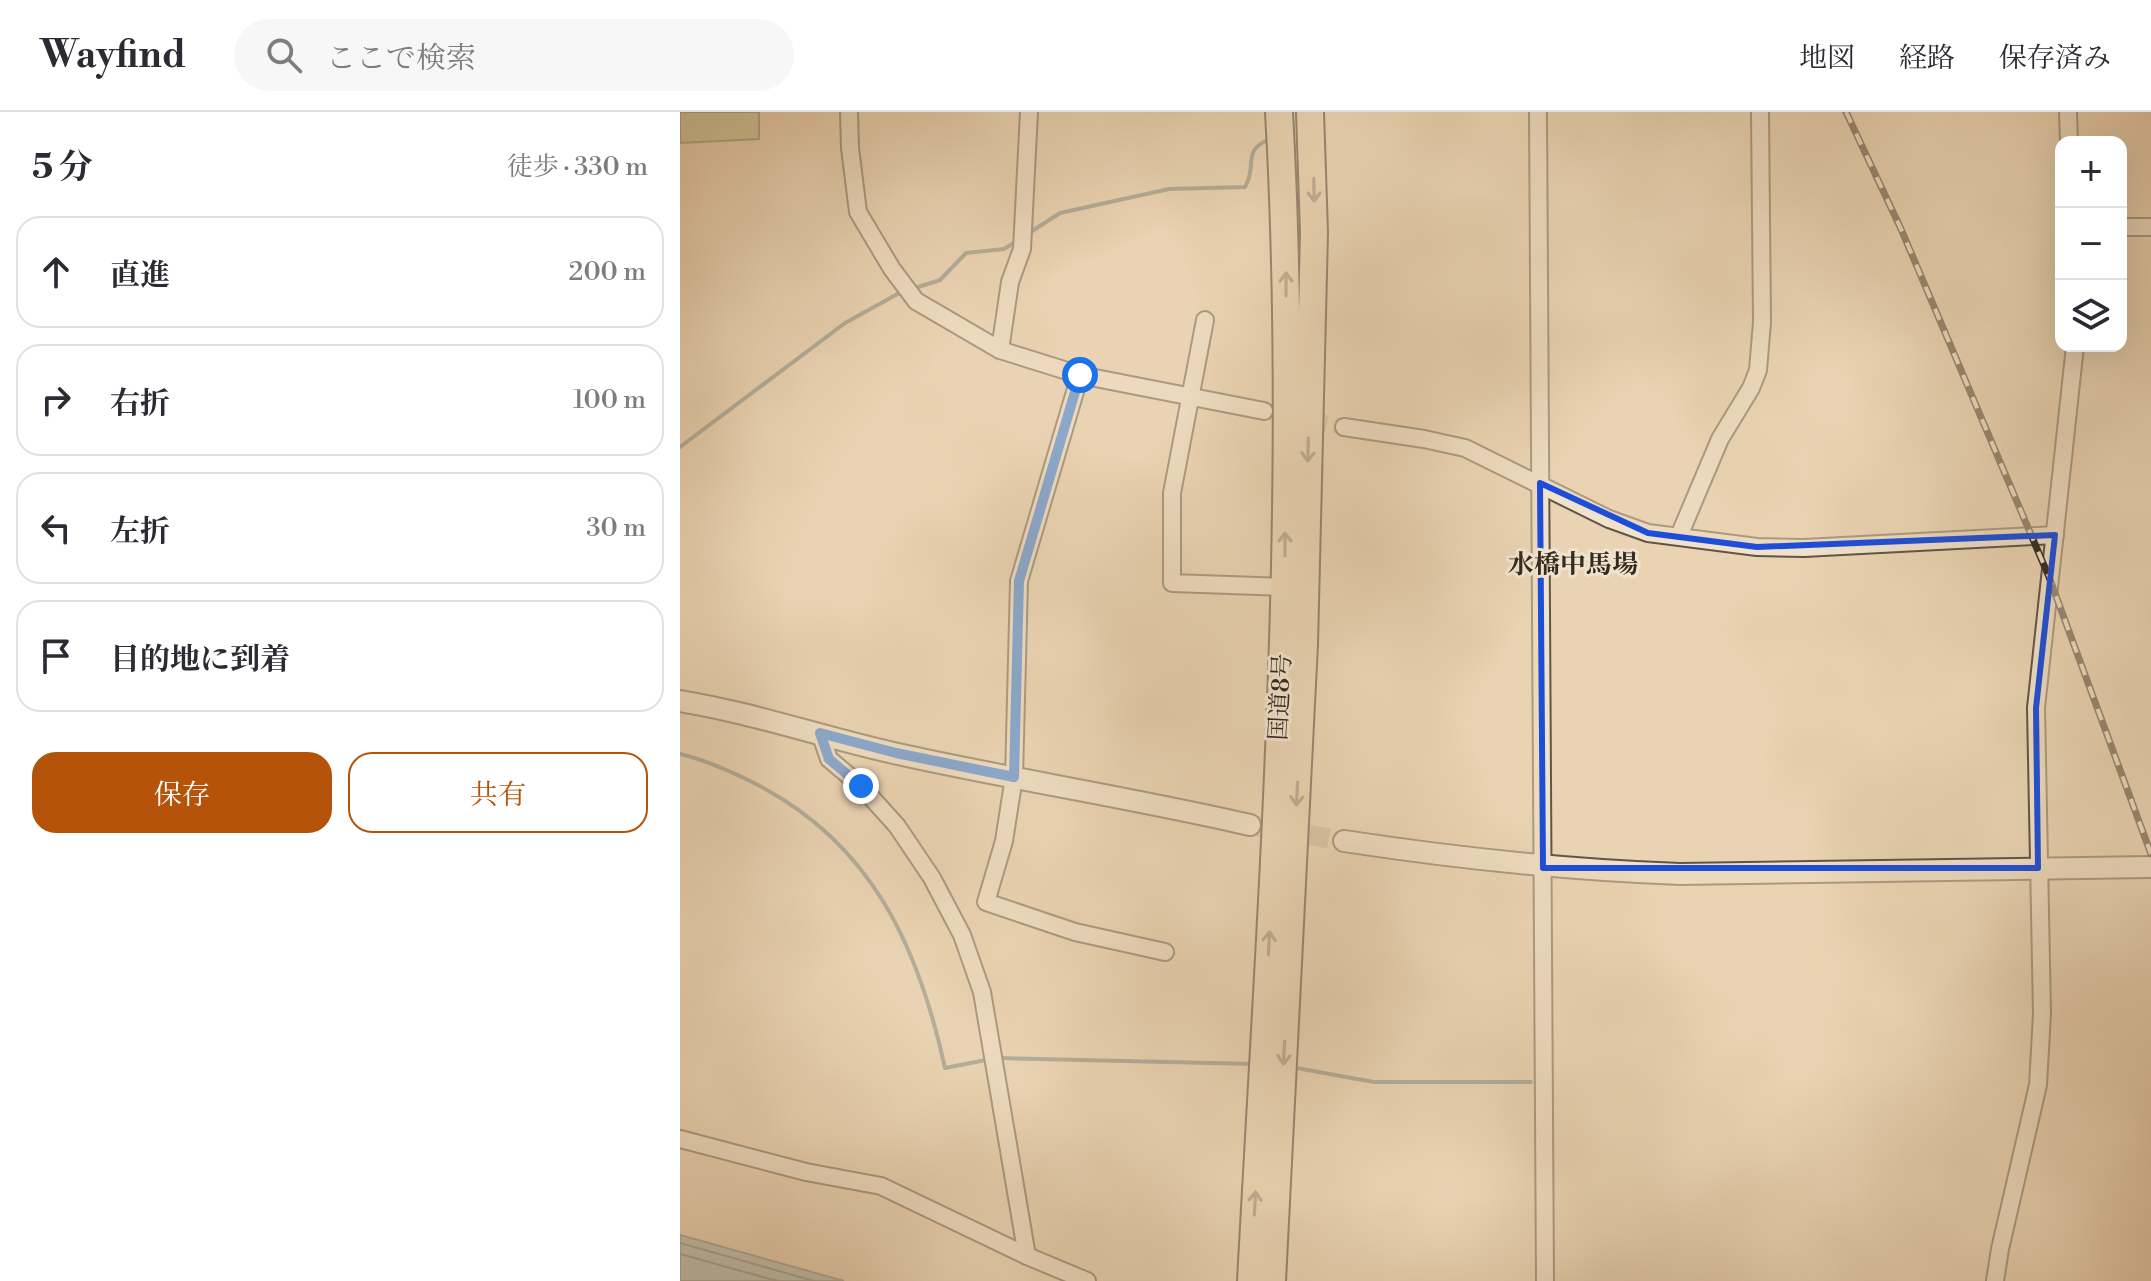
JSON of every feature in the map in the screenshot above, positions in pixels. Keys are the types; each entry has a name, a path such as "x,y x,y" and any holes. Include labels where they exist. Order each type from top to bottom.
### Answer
{"highway":[{"name":"国道8号","path":"1251,1281 1282,691 1286,233 1279,112"},
{"name":"国道8号","path":"1272,1281 1304,644 1314,233 1310,112"}],"street":[{"path":"849,112 858,212 892,269 916,301 1000,350 1080,375 1264,411"},
{"path":"1000,350 1010,282 1022,249 1029,112"},
{"path":"1538,112 1545,1281"},
{"path":"1679,536 1720,439 1751,388 1758,370 1762,322 1760,112"},
{"path":"2068,112 2069,136"},
{"path":"2127,227 2151,227"},
{"path":"1205,320 1172,493 1172,583 1284,587"},
{"path":"1995,1281 2038,1085 2042,1014 2036,708 2074,352"},
{"path":"1080,375 1019,581 1014,777 1004,841 986,902 1075,932 1165,952"},
{"path":"1344,427 1465,448 1609,519 1648,533 1757,547 1804,548 2055,535"},
{"path":"680,701 716,707 896,753 1141,800 1250,825"},
{"path":"820,733 829,759 861,786 897,826 932,878 962,935 982,992 1027,1256"},
{"path":"1344,841 1543,868 1680,874 2151,867"},
{"path":"680,1139 806,1172 881,1186 1027,1256 1087,1281"}],"highlighted area":[{"path":"1540,483 1648,533 1757,547 2055,535 2036,708 2038,868 1543,868"}],"shaded area":[{"path":"680,112 759,112 759,139 680,143"}],"water":[{"path":"680,1235 844,1281 680,1281"}],"waterway":[{"path":"1029,233 1060,213 1169,189 1245,187 1255,149 1269,139"},
{"path":"912,289 940,280 966,253 1004,249 1019,240"},
{"path":"680,447 845,323 903,291"},
{"path":"680,754 718,766 754,783 795,807 829,835 859,867 904,939 934,1023 945,1068 991,1059"},
{"path":"1000,1058 1254,1064"},
{"path":"1291,1067 1374,1082 1531,1082"}],"tunnel":[{"path":"1264,411 1344,427"},
{"path":"1250,825 1344,841"}],"railway":[{"path":"1846,112 1901,229 2049,577 2151,854"}],"district":[{"name":"水橋中馬場","path":"1573,565"}],"route":[{"path":"861,786 829,759 820,733 896,753 1014,777 1019,581 1080,375"}]}
